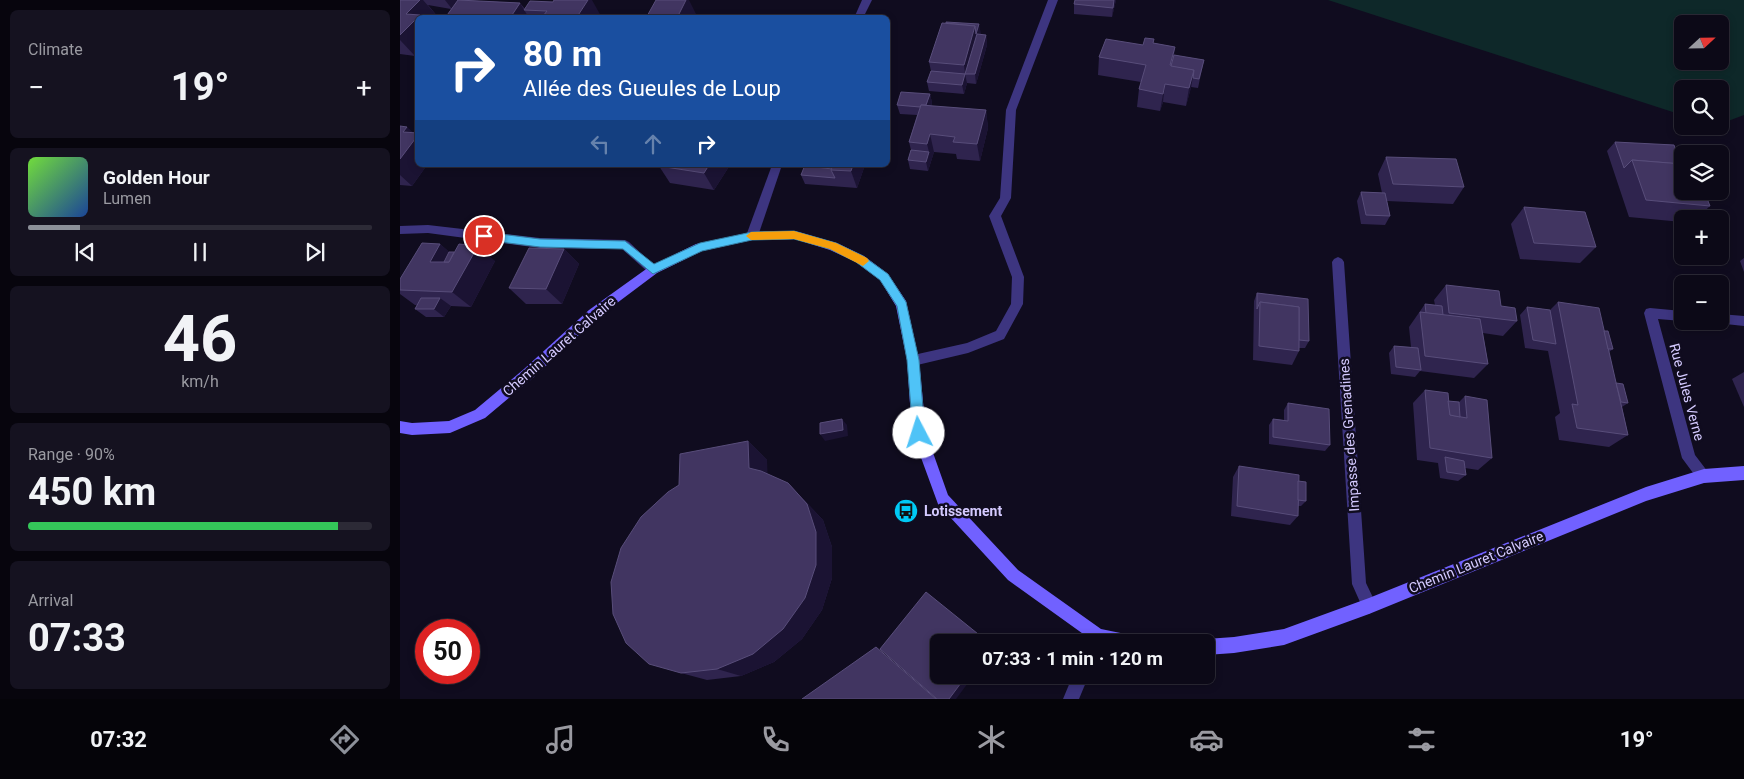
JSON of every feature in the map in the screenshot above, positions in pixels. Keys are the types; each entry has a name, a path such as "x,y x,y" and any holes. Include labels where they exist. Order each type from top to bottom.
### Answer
{"main road":[{"name":"Chemin Lauret Calvaire","path":"400,427 412,429 450,427 480,414 529,373 593,314 653,270 700,247 752,236 794,235 833,246 860,259 884,277 902,305 913,360 919,433 943,499 1013,575 1090,634"},
{"name":"Chemin Lauret Calvaire","path":"1215,646 1284,637 1369,606 1646,494 1704,476 1744,473"}],"street":[{"path":"860,15 867,0"},
{"path":"913,360 968,348 1000,335 1017,304 1018,277 995,216 1006,198 1011,110 1053,0"},
{"path":"752,236 776,167"},
{"path":"400,230 428,229 540,243 625,245 653,270"},
{"name":"Impasse des Grenadines","path":"1338,262 1358,584 1369,606"},
{"name":"Rue Jules Verne","path":"1674,315 1650,313 1689,458 1704,476"},
{"path":"1729,320 1744,321"},
{"path":"1071,699 1077,684"}],"green space":[{"path":"1328,0 1744,0 1744,115 1729,121 1729,80 1674,80 1674,112"}],"building":[{"path":"400,0 420,0 406,14 420,15 415,15 415,20 400,35"},
{"path":"458,0 520,3 512,15 447,15"},
{"path":"554,0 588,0 578,15 544,15 547,11 524,10 530,1 553,2"},
{"path":"656,0 686,0 678,15 648,15"},
{"path":"1075,0 1114,0 1113,8 1074,4"},
{"path":"946,22 979,24 976,34 975,26"},
{"path":"942,23 975,26 964,65 929,62"},
{"path":"977,34 986,35 975,74 965,74"},
{"path":"1145,38 1154,39 1153,43 1175,47 1170,65 1194,70 1189,88 1165,84 1163,94 1139,89 1146,65 1099,57 1106,39 1143,45"},
{"path":"1174,55 1204,60 1199,79 1193,78 1194,70 1171,66"},
{"path":"931,71 965,74 962,85 927,82"},
{"path":"901,92 930,94 926,105 921,105 920,107 897,105"},
{"path":"921,105 986,110 977,144 953,142 955,137 930,134 927,144 909,142"},
{"path":"400,126 407,127 403,132 415,133 415,139 400,159"},
{"path":"1615,142 1674,145 1674,163 1632,160 1624,168"},
{"path":"911,150 929,152 926,162 908,160"},
{"path":"1386,157 1456,159 1464,187 1393,184"},
{"path":"1632,160 1674,163 1674,200 1708,200 1710,206 1646,200"},
{"path":"665,167 708,167 704,173"},
{"path":"804,167 816,167 832,169 835,178 801,175"},
{"path":"832,167 852,167 851,171 831,170"},
{"path":"1361,192 1385,193 1390,216 1366,215"},
{"path":"1524,207 1585,212 1596,247 1534,243"},
{"path":"422,243 440,244 430,262 449,262 459,244 478,246 452,292 400,290 400,279"},
{"path":"529,248 564,249 546,289 509,288"},
{"path":"449,252 454,252 449,262 444,262"},
{"path":"1446,285 1499,291 1501,306 1515,308 1517,321 1449,313"},
{"path":"1257,293 1308,299 1309,341 1299,340 1299,307 1260,302 1257,309"},
{"path":"421,298 440,298 434,309 415,309"},
{"path":"1260,302 1299,307 1299,351 1259,346"},
{"path":"1558,302 1599,308 1628,435 1577,428 1572,404 1578,405"},
{"path":"1425,304 1442,306 1443,315 1426,313"},
{"path":"1527,307 1550,310 1556,344 1533,340"},
{"path":"1420,312 1480,319 1488,364 1425,356"},
{"path":"1604,331 1608,331 1613,349 1608,349"},
{"path":"1394,346 1418,348 1421,370 1396,367"},
{"path":"1616,383 1623,384 1628,403 1621,402"},
{"path":"1425,390 1448,393 1450,415 1467,418 1465,396 1487,400 1492,458 1430,448"},
{"path":"1448,401 1459,402 1460,417 1450,415"},
{"path":"1288,403 1329,409 1330,445 1273,437 1273,419 1288,421"},
{"path":"842,419 843,430 820,434 820,423"},
{"path":"748,441 749,468 761,471 788,483 807,504 816,532 816,565 805,598 783,629 753,654 717,669 681,673 649,664 626,643 613,614 611,582 621,548 641,517 668,492 679,485 680,454"},
{"path":"1445,457 1464,461 1466,475 1447,472"},
{"path":"1239,466 1299,475 1298,516 1237,506"},
{"path":"1298,481 1306,482 1306,501 1298,500"},
{"path":"926,592 978,634 930,634 930,684 960,684 949,699 937,699 880,649"},
{"path":"876,647 936,699 802,699"}],"slow traffic":[{"path":"751,236 794,235 833,246 863,261"}],"place":[{"name":"Lotissement","path":"906,511"}],"route":[{"path":"484,236 540,243 625,245 653,270 700,247 752,236 794,235 833,246 860,259 884,277 902,305 913,360 919,433"}]}
